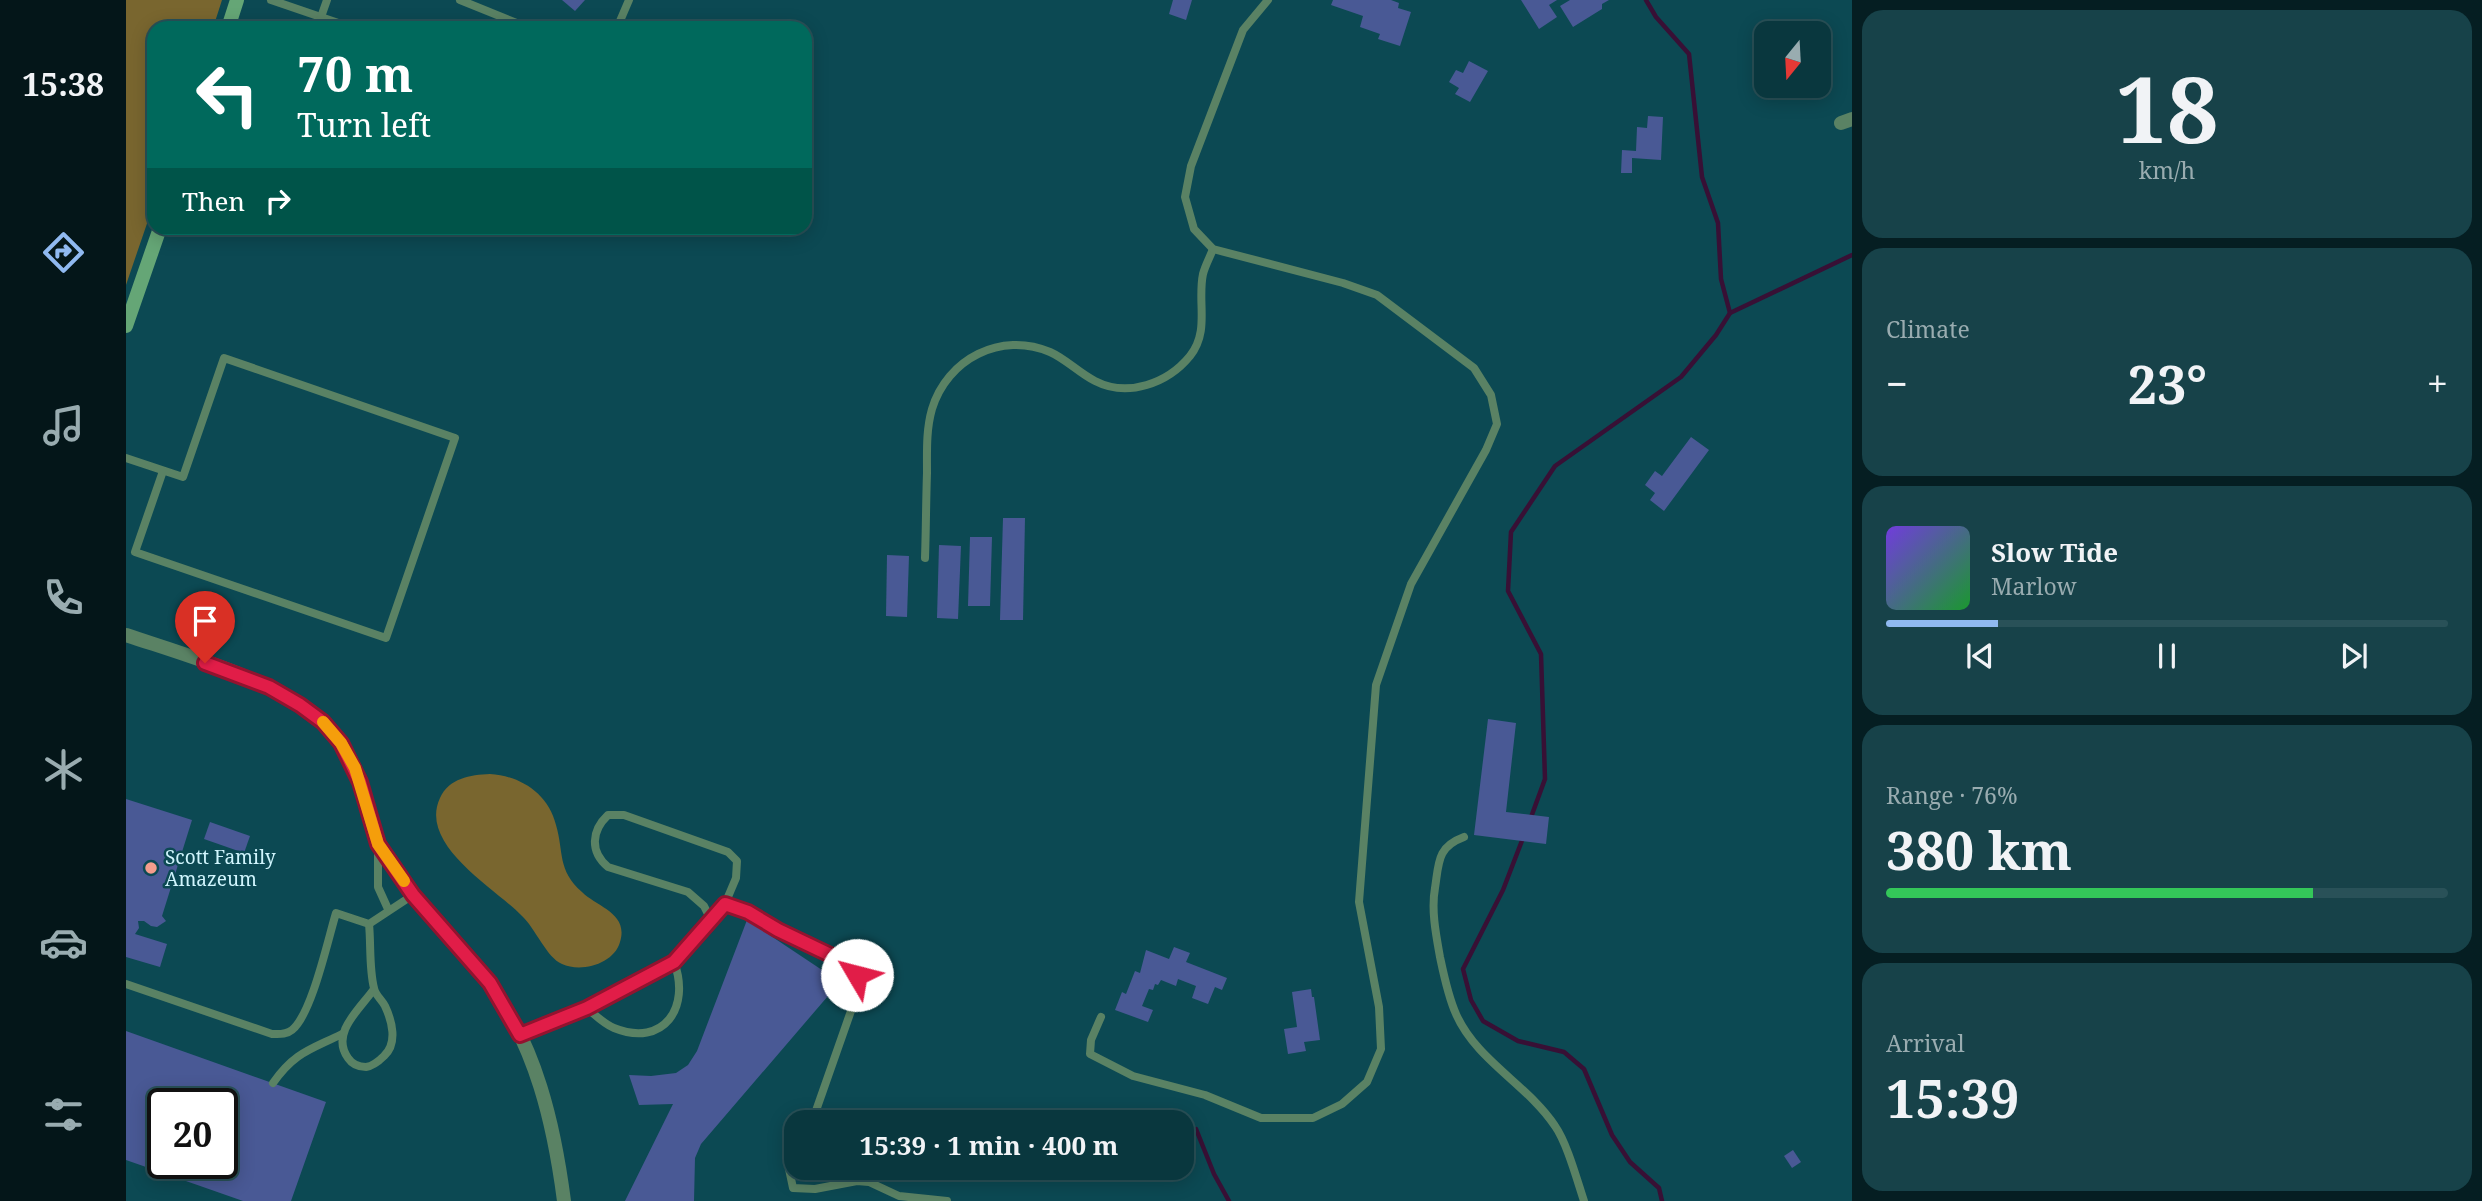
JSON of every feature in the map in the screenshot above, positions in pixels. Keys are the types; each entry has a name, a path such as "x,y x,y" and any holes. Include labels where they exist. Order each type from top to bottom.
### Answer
{"street":[{"path":"230,21 237,0"},
{"path":"126,327 158,235"},
{"path":"129,634 269,687 323,722 341,743 355,768 378,844 413,895 490,983 520,1035 543,1093 560,1169 564,1201"}],"lane":[{"path":"271,0 333,21"},
{"path":"321,17 327,0"},
{"path":"460,0 512,21"},
{"path":"620,21 629,0"},
{"path":"1101,1017 1091,1040 1090,1054 1133,1076 1205,1095 1261,1118 1313,1118 1342,1104 1367,1082 1381,1049 1379,1007 1359,902 1376,685 1411,584 1486,450 1497,424 1491,396 1475,368 1377,295 1343,283 1213,249 1194,229 1185,197 1191,166 1242,30 1268,0"},
{"path":"925,558 928,433 932,409 941,387 959,365 976,353 1015,345 1051,353 1095,382 1111,387 1147,386 1164,379 1190,355 1200,337 1203,274 1213,249"},
{"path":"126,458 183,477 224,358 455,438 386,638 135,552 163,471"},
{"path":"520,1035 587,1008 674,962 725,904 736,878 737,861 728,852 624,816 608,815 599,824 594,845 598,859 608,867 688,892 704,906 710,920"},
{"path":"1464,837 1451,842 1441,855 1433,899 1437,942 1456,1016 1477,1046 1558,1129 1584,1201"},
{"path":"378,844 378,887 388,909"},
{"path":"369,924 413,895"},
{"path":"725,904 748,912 778,930 847,963 857,975 858,991 816,1110"},
{"path":"126,984 272,1034 284,1034 293,1029 309,1001 336,913 369,924"},
{"path":"369,924 374,989 385,1006 393,1031 388,1052 368,1067 358,1066 349,1061 342,1048 342,1034 347,1023 374,989"},
{"path":"587,1008 612,1028 638,1034 652,1032 666,1024 676,1010 679,976 674,962"},
{"path":"273,1083 286,1065 301,1053 342,1034"},
{"path":"791,1180 793,1188 869,1182 899,1196 947,1201"}],"shaded area":[{"path":"126,0 222,0 215,21 147,21 147,224 126,285"},
{"path":"490,774 512,778 540,795 552,814 569,876 582,892 616,917 622,932 620,942 617,950 604,961 587,967 570,967 557,961 522,916 478,879 449,849 440,832 436,815 440,798 455,782"}],"building":[{"path":"562,0 585,0 575,11"},
{"path":"1173,0 1192,0 1186,20 1169,14"},
{"path":"1333,0 1391,0 1399,3 1398,8 1411,12 1400,46 1378,39 1380,34 1360,27 1363,16 1331,5"},
{"path":"1521,0 1557,0 1549,5 1557,17 1539,29"},
{"path":"1570,0 1609,0 1602,4 1602,9 1573,27 1560,6"},
{"path":"1469,61 1488,71 1470,102 1455,94 1459,88 1449,82 1456,70 1463,73"},
{"path":"1648,116 1663,117 1661,160 1632,158 1632,173 1621,173 1622,150 1636,151 1637,127 1647,128"},
{"path":"1691,437 1709,450 1664,511 1650,500 1655,493 1645,485 1655,471 1662,476"},
{"path":"1003,518 1025,518 1023,620 1000,620"},
{"path":"970,537 992,537 990,606 968,606"},
{"path":"939,545 961,546 958,619 937,618"},
{"path":"887,555 909,556 907,617 886,616"},
{"path":"1488,719 1516,723 1506,812 1549,817 1546,844 1474,835"},
{"name":"Scott Family Amazeum","path":"126,799 192,820 162,916 166,921 157,927 138,921 139,928 135,934 167,944 160,967 126,957"},
{"path":"210,822 250,836 244,853 204,839"},
{"path":"747,920 840,982 701,1144 695,1158 694,1201 625,1201 673,1104 639,1105 629,1075 676,1073 688,1065 697,1051"},
{"path":"1174,947 1190,953 1186,962 1227,978 1222,990 1215,987 1208,1004 1192,998 1196,986 1178,979 1176,986 1161,980 1158,985 1155,984 1153,990 1149,989 1142,1006 1153,1010 1148,1022 1115,1010 1122,992 1126,994 1135,971 1140,973 1146,950 1169,959"},
{"path":"1311,989 1320,1040 1304,1042 1306,1051 1288,1054 1284,1029 1297,1027 1292,992"},
{"path":"126,1031 326,1102 291,1201 243,1201 180,1179 238,1179 238,1088 147,1088 147,1167 126,1160"},
{"path":"1793,1150 1801,1162 1792,1168 1784,1156"}],"waterway":[{"path":"1646,0 1656,17 1689,54 1702,177 1718,223 1721,279 1730,313"},
{"path":"1530,820 1545,779 1541,654 1508,591 1511,532 1555,466 1681,377 1716,335 1730,313 1852,255"},
{"path":"1523,838 1503,890 1463,969 1471,1000 1483,1021 1518,1041 1564,1052 1584,1069 1612,1135 1630,1162 1659,1188 1662,1201"},
{"path":"1196,1129 1214,1174 1229,1201"}],"slow traffic":[{"path":"323,722 341,743 355,768 378,844 404,881"}],"place":[{"name":"Scott Family Amazeum","path":"151,868"}],"route":[{"path":"205,663 269,687 300,705 323,722 341,743 355,768 365,795 378,844 413,895 490,983 520,1035 587,1008 674,962 725,904 748,912 778,930 847,963 857,975"}]}
